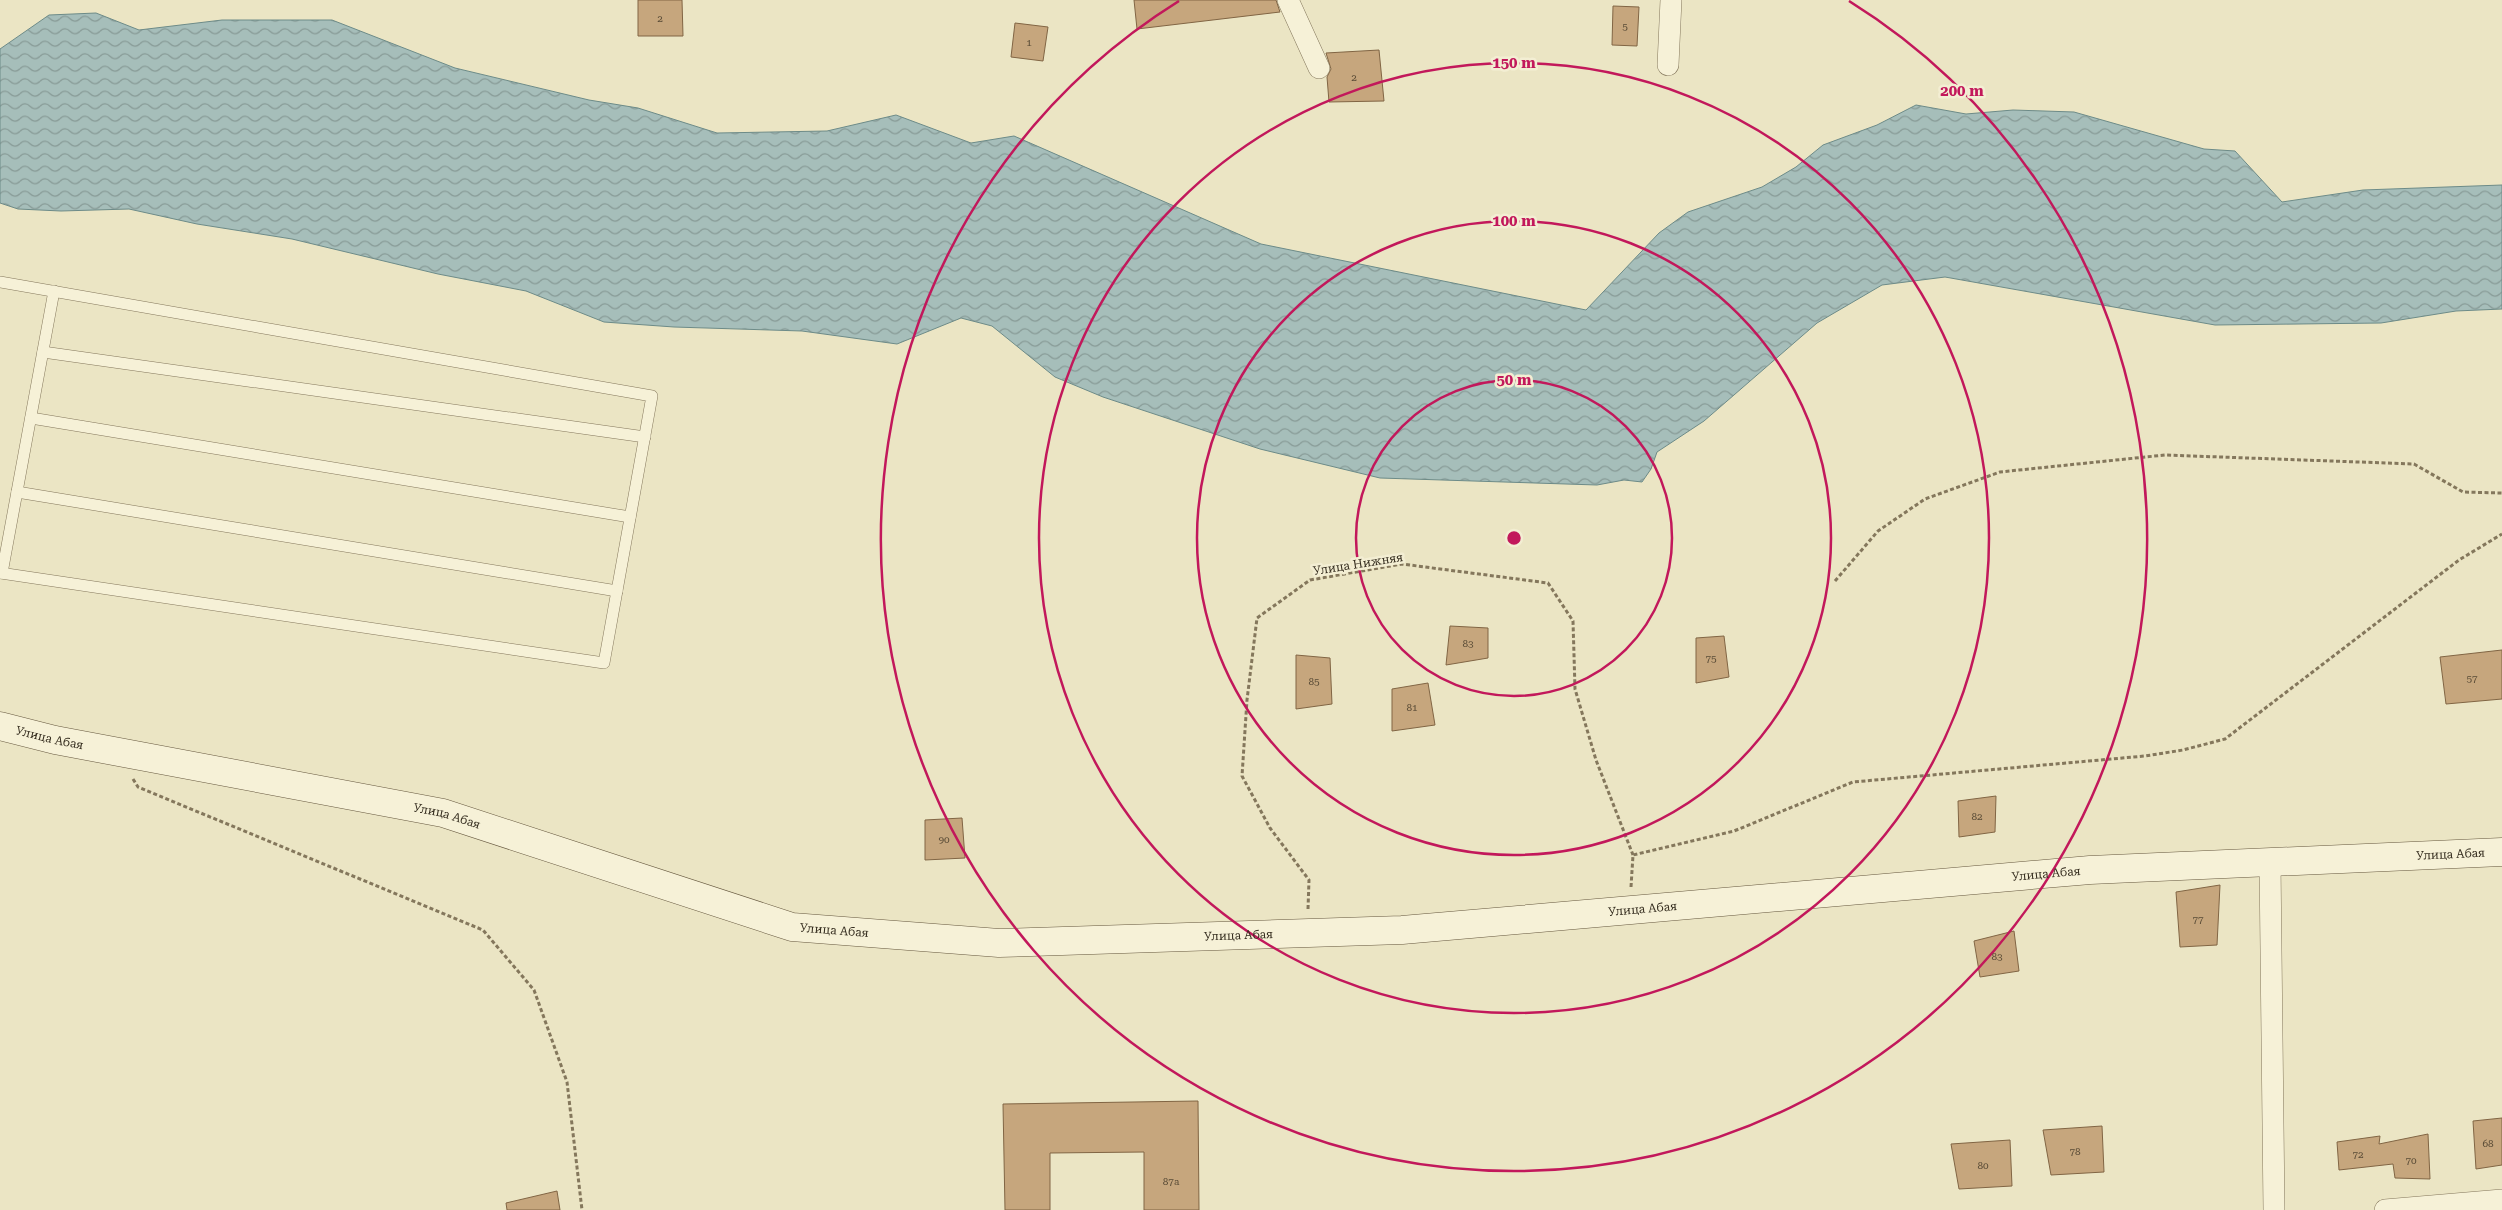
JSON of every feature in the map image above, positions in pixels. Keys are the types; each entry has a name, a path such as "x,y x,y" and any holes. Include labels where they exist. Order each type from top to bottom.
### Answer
{"street":[{"path":"1288,0 1319,68"},
{"path":"1668,65 1671,0"},
{"name":"Улица Абая","path":"0,726 55,740 115,752 443,813 792,928 999,943 1402,930 2090,870 2502,852"},
{"path":"2270,862 2274,1210"},
{"path":"2385,1210 2502,1200"}],"lane":[{"path":"0,282 54,291 652,396 604,663 1,573 54,291"},
{"path":"43,352 645,437"},
{"path":"31,418 630,516"},
{"path":"17,492 617,590"}],"path":[{"path":"1835,581 1878,531 1925,499 2000,472 2165,455 2414,464 2463,492 2502,494"},
{"path":"1630,910 1633,855 1734,831 1853,782 2145,756 2183,750 2225,739 2459,560 2502,534"},
{"name":"Улица Нижняя","path":"1307,933 1308,880 1270,828 1242,776 1247,700 1258,618 1310,580 1402,564 1548,583 1573,621 1575,689 1596,760 1633,855"},
{"path":"115,752 138,787 483,930 534,990 554,1045 567,1082 582,1210"}],"water":[{"path":"96,13 139,30 222,20 332,20 455,68 589,100 638,108 717,133 827,131 896,115 971,143 1014,136 1261,244 1586,310 1659,233 1688,212 1762,187 1796,167 1823,145 1877,125 1916,105 1966,114 2013,110 2074,112 2204,149 2235,151 2282,202 2363,190 2502,185 2502,309 2456,311 2381,323 2215,325 1945,277 1882,285 1817,323 1704,421 1657,452 1651,469 1642,482 1624,480 1597,485 1380,478 1260,449 1103,397 1055,377 992,326 961,318 897,344 802,331 674,327 604,322 526,291 438,274 292,239 197,224 129,209 61,211 18,209 0,203 0,49 49,15"}],"building":[{"path":"638,0 682,0 683,36 638,36"},
{"path":"1134,0 1276,0 1280,12 1137,29"},
{"path":"1613,6 1639,7 1637,46 1612,45"},
{"path":"1015,23 1048,27 1043,61 1011,57"},
{"path":"1379,50 1384,101 1329,102 1327,77 1331,69 1326,53"},
{"path":"1450,626 1488,628 1488,658 1446,665"},
{"path":"1724,636 1729,677 1696,683 1696,638"},
{"path":"2502,650 2502,699 2446,704 2440,657"},
{"path":"1296,655 1330,658 1332,704 1296,709"},
{"path":"1428,683 1435,725 1392,731 1392,689"},
{"path":"1996,796 1995,832 1959,837 1958,801"},
{"path":"962,818 965,858 925,860 925,820"},
{"path":"2220,885 2217,945 2180,947 2176,892"},
{"path":"2014,931 2019,971 1980,977 1974,941"},
{"path":"1198,1101 1199,1210 1144,1210 1144,1152 1050,1153 1050,1210 1005,1210 1003,1104"},
{"path":"2502,1118 2502,1165 2476,1169 2473,1121"},
{"path":"2102,1126 2104,1172 2051,1175 2043,1130"},
{"path":"2428,1134 2430,1179 2395,1178 2393,1164 2339,1170 2337,1142 2380,1136 2379,1144"},
{"path":"2010,1140 2012,1186 1959,1189 1951,1144"},
{"path":"557,1191 560,1210 507,1210 506,1203"}]}
